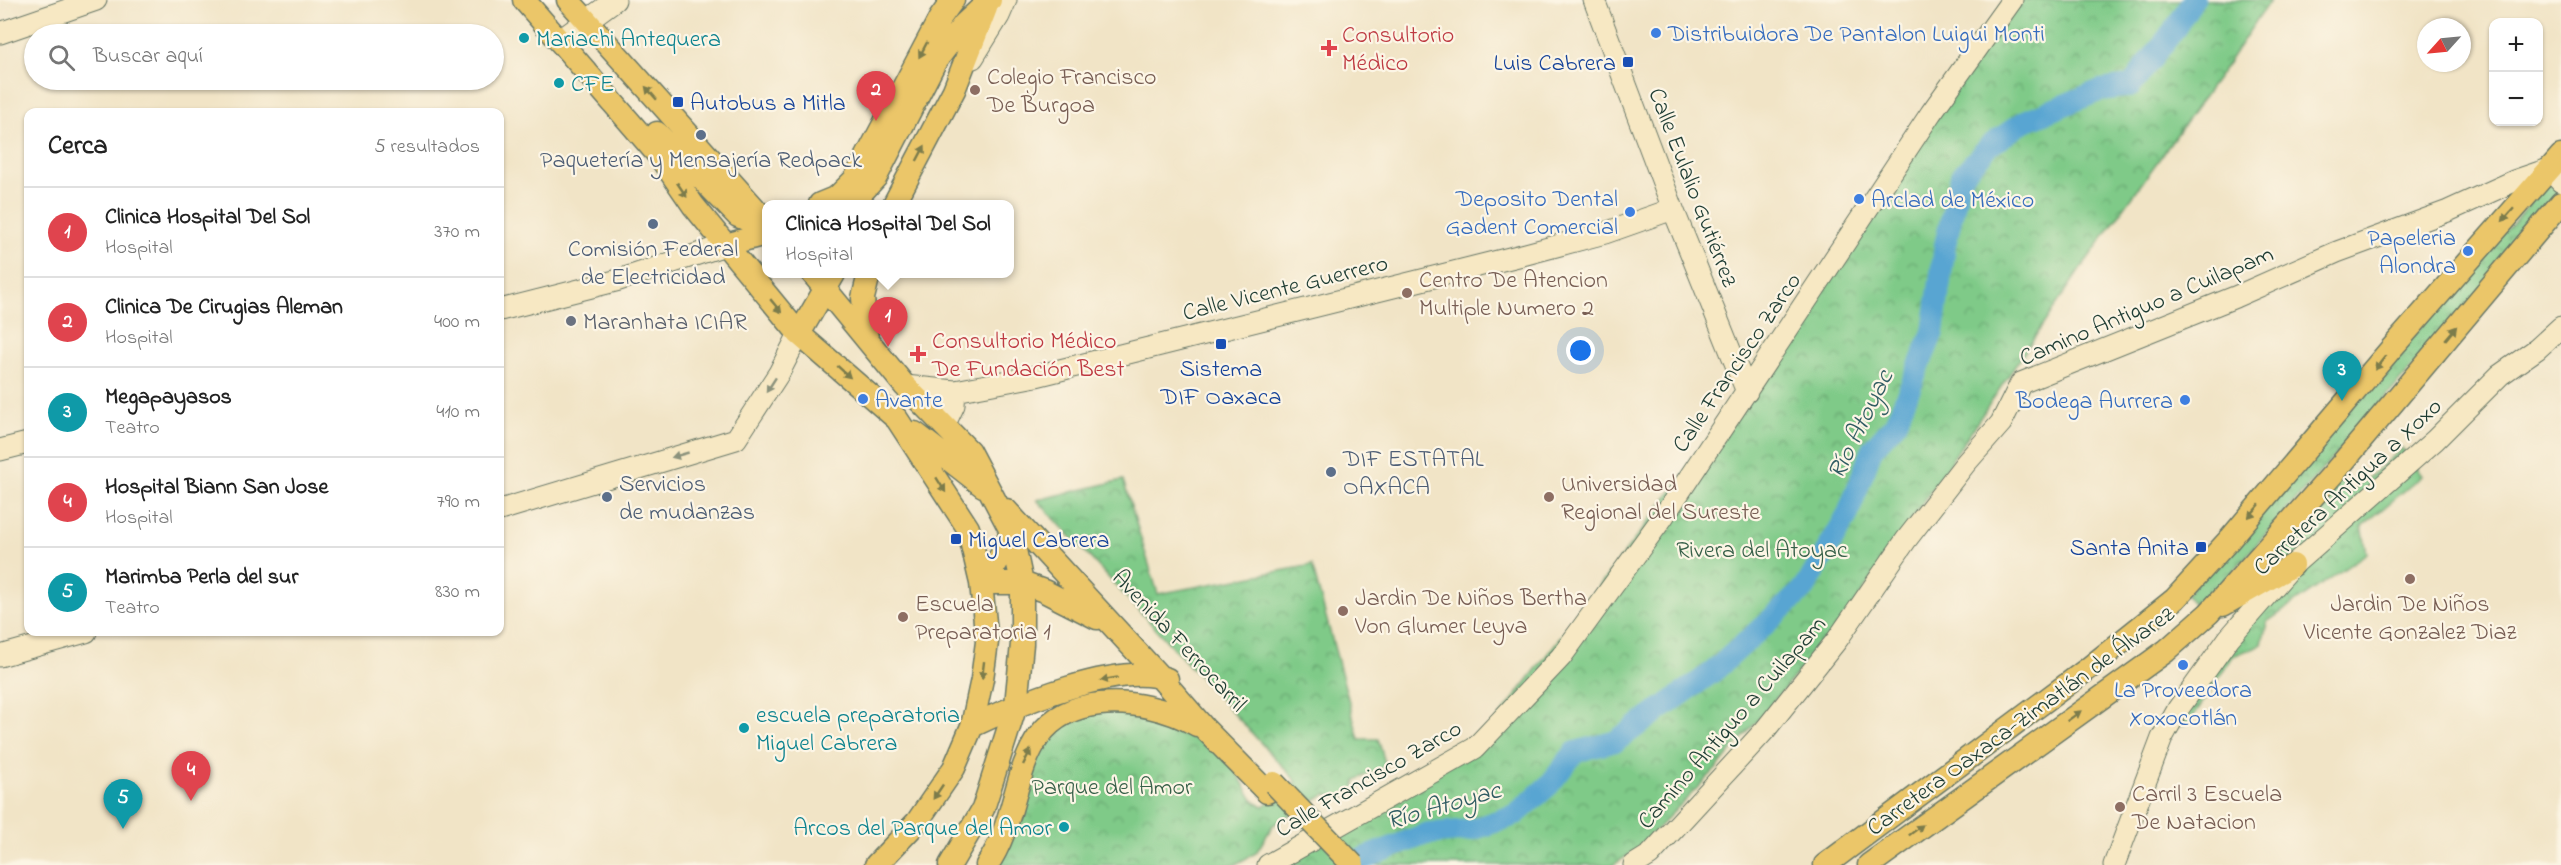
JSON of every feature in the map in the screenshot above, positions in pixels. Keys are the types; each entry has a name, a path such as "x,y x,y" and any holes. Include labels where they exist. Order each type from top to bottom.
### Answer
{"main road":[{"path":"524,0 660,157 724,245 800,334 897,419 968,528 981,583 987,642 982,679 969,734 954,768 917,822 876,865"},
{"path":"568,0 762,211"},
{"path":"830,200 837,197 855,179 940,18 953,0"},
{"path":"855,200 876,177 935,62 964,24 989,1"},
{"path":"896,200 954,90 989,1"},
{"path":"875,200 943,78 964,24"},
{"path":"586,71 636,111 738,216 762,226"},
{"name":"Carretera Oaxaca-Zimatlán de Álvarez","path":"1825,865 2089,668 2175,599 2230,539 2391,349 2557,169"},
{"name":"Carretera Oaxaca-Zimatlán de Álvarez","path":"1869,865 2166,651 2209,613 2346,458 2561,203"},
{"path":"724,245 762,235"},
{"path":"800,334 824,278"},
{"name":"Avenida Ferrocarril","path":"824,278 867,339 905,386 969,451 1185,685 1270,787"},
{"path":"867,339 863,298 868,278"},
{"name":"Avenida Ferrocarril","path":"897,419 990,492 1204,728 1353,865"},
{"path":"950,865 983,809 1016,705 1022,644 1022,584 1011,531 969,451"},
{"path":"981,583 995,567 1011,531"},
{"path":"2209,613 2294,565"},
{"path":"981,583 1022,584 1044,591 1087,612 1118,631"},
{"path":"969,734 1016,705 1101,680 1130,676 1159,676 1185,685"},
{"path":"987,865 995,854 1010,813 1023,764 1040,732 1062,714 1085,706 1112,703 1153,708 1177,714 1204,728"},
{"path":"969,734 1005,740"},
{"path":"1270,787 1338,865"}],"street":[{"path":"26,24 96,0"},
{"path":"560,41 615,0"},
{"name":"Calle Eulalio Gutiérrez","path":"1594,0 1673,209 1747,392"},
{"name":"Calle Francisco Zarco","path":"1268,865 1475,748 1561,657 1663,517 1919,131 2012,0"},
{"path":"0,33 24,25"},
{"name":"Camino Antiguo a Cuilapam","path":"1634,865 1650,855 1741,756 1830,649 1906,540 1965,464 2001,423 2021,383 2235,297 2337,252 2448,211 2514,181 2557,169"},
{"name":"Calle Vicente Guerrero","path":"905,386 955,391 1036,376 1526,254 1605,233 1673,209"},
{"path":"504,309 619,280 724,245"},
{"name":"Carretera Antigua a Xoxo","path":"2114,865 2162,738 2178,709 2229,638 2294,565 2435,440 2500,375 2537,350 2561,327"},
{"path":"504,509 736,439 779,373 800,334"},
{"path":"944,426 954,405 955,391"},
{"path":"0,450 24,444"},
{"path":"0,656 72,636"}],"green space":[{"name":"Rivera del Atoyac","path":"2014,0 2270,0 2228,63 2084,264 1849,612 1719,766 1635,851 1613,865 1263,865 1476,748 1747,392"},
{"path":"2550,180 2561,188 2561,198 2199,610 2186,595"},
{"path":"2402,449 2422,476 2362,526 2367,553 2267,622 2262,644 2233,656 2189,723 2151,736 2178,688 2229,619 2273,548 2333,474 2351,492"},
{"name":"Parque del Amor","path":"1123,480 1158,594 1312,565 1359,739 1378,739 1386,766 1356,780 1353,792 1341,799 1326,794 1273,825 1256,853 1234,865 992,865 1045,727 1107,707 1193,729 1234,768 1253,800 1263,806 1297,782 1037,500"}],"waterway":[{"name":"Río Atoyac","path":"1347,865 1426,834 1471,830 1515,815 1549,785 1575,752 1616,741 1714,671 1805,588 1848,514 1872,449 1895,424 1933,332 1945,245 1961,176 1989,146 2025,121 2101,90 2131,86 2176,27 2193,0"}],"place":[{"name":"Distribuidora De Pantalon Luigui Monti","path":"1656,33"},
{"name":"Mariachi Antequera","path":"524,38"},
{"name":"Consultorio Médico","path":"1329,48"},
{"name":"Luis Cabrera","path":"1628,62"},
{"name":"CFE","path":"559,83"},
{"name":"Colegio Francisco De Burgoa","path":"975,90"},
{"name":"Autobus a Mitla","path":"678,102"},
{"name":"Clinica De Cirugias Aleman","path":"876,121"},
{"name":"Paquetería y Mensajería Redpack","path":"701,135"},
{"name":"Arclad de México","path":"1859,199"},
{"name":"Deposito Dental Gadent Comercial","path":"1630,212"},
{"name":"Comisión Federal de Electricidad","path":"653,224"},
{"name":"Papeleria Alondra","path":"2468,251"},
{"name":"Centro De Atencion Multiple Numero 2","path":"1407,293"},
{"name":"Maranhata ICIAR","path":"571,321"},
{"name":"Sistema DIF Oaxaca","path":"1221,344"},
{"name":"Clinica Hospital Del Sol","path":"888,347"},
{"name":"Consultorio Médico De Fundación Best","path":"918,354"},
{"name":"Avante","path":"863,399"},
{"name":"Bodega Aurrera","path":"2185,400"},
{"name":"Megapayasos","path":"2342,401"},
{"name":"DIF ESTATAL OAXACA","path":"1331,472"},
{"name":"Servicios de mudanzas","path":"607,497"},
{"name":"Universidad Regional del Sureste","path":"1549,497"},
{"name":"Miguel Cabrera","path":"956,539"},
{"name":"Santa Anita","path":"2201,547"},
{"name":"Jardin De Niños Vicente Gonzalez Diaz","path":"2410,579"},
{"name":"Jardin De Niños Bertha Von Glumer Leyva","path":"1343,611"},
{"name":"Escuela Preparatoria 1","path":"903,617"},
{"name":"La Proveedora Xoxocotlán","path":"2183,665"},
{"name":"escuela preparatoria Miguel Cabrera","path":"744,728"},
{"name":"Hospital Biann San Jose","path":"191,801"},
{"name":"Carril 3 Escuela De Natacion","path":"2120,807"},
{"name":"Arcos del Parque del Amor","path":"1064,827"},
{"name":"Marimba Perla del sur","path":"123,829"}]}
